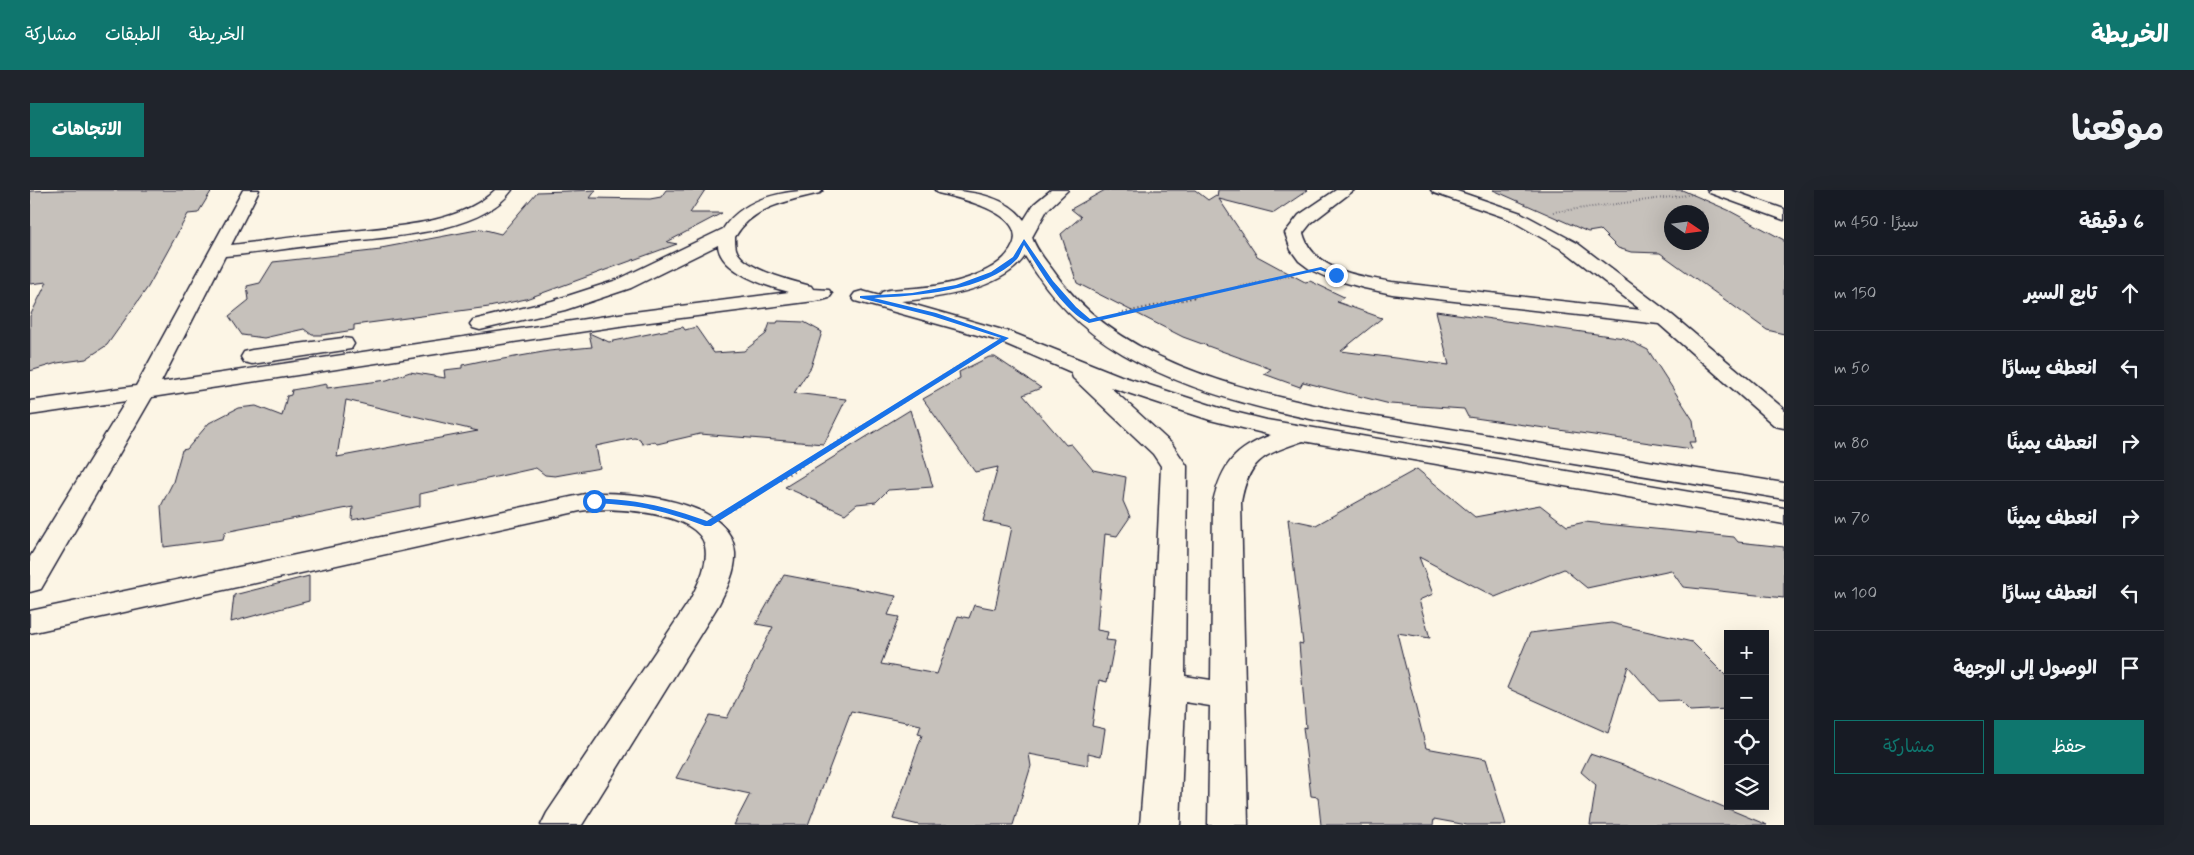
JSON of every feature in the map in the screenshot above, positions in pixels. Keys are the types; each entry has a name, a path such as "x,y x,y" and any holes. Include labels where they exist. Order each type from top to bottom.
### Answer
{"street":[{"path":"30,582 156,371 251,190"},
{"path":"217,252 437,223 479,210 492,203 504,190"},
{"path":"815,190 790,195 763,205 742,208 728,232 726,247 735,262 755,275 784,286 822,294 862,297 912,295 958,286 993,273 1016,258 1040,208 1060,190"},
{"path":"943,190 972,197 997,207 1015,220 1051,282 1074,308 1089,321 1140,354 1208,383 1345,419 1784,491"},
{"path":"1346,190 1305,219 1294,233 1294,241 1298,250 1321,269 1354,280 1399,289 1665,319"},
{"path":"1439,190 1515,216 1571,247 1665,319 1784,421"},
{"path":"1716,191 1784,214"},
{"path":"30,390 479,324 519,316 624,284 652,272 728,232"},
{"path":"30,408 626,319 822,294"},
{"path":"862,297 934,314 1006,338 1075,366 1218,415 1298,434 1784,516"},
{"path":"1075,366 1098,391 1163,449 1174,466 1168,686 1160,825"},
{"path":"1228,825 1227,502 1234,475 1249,457 1267,445 1298,434"},
{"path":"30,622 594,501 631,502 664,508 708,524 720,546 720,562 715,581 703,604 561,825"},
{"path":"1168,686 1227,696"}],"path":[{"path":"1515,216 1716,191"},
{"path":"1089,321 1321,269"},
{"path":"708,524 1006,338"}],"building":[{"path":"212,190 198,213 188,214 148,287 107,345 86,359 57,363 30,371 30,316 47,282 30,284 30,191"},
{"path":"596,190 590,198 650,199 661,197 666,190 705,190 690,213 722,213 667,242 677,244 526,299 489,307 354,325 354,330 322,335 312,335 304,329 264,338 242,335 229,316 249,300 247,286 260,283 273,262 381,250 381,248 482,229 501,234 537,192"},
{"path":"1105,190 1195,190 1208,200 1216,195 1217,197 1218,190 1308,190 1274,213 1219,199 1257,256 1305,282 1310,281 1344,297 1337,302 1382,318 1341,351 1449,365 1436,311 1624,338 1648,350 1693,420 1696,442 1689,442 1692,449 1468,417 1464,409 1390,404 1303,382 1300,387 1264,374 1271,369 1183,337 1077,283 1061,234 1081,217 1071,209"},
{"path":"1493,190 1682,190 1728,210 1784,240 1784,334 1767,330 1660,253 1631,252 1618,248 1600,230 1588,232"},
{"path":"778,321 804,322 822,332 811,367 794,393 846,399 824,444 700,434 657,444 655,441 642,444 640,439 634,438 596,446 600,468 555,476 545,475 536,468 420,494 420,506 352,520 353,507 225,532 223,539 164,547 161,506 173,482 182,450 187,449 209,423 238,408 256,406 282,416 287,396 291,395 292,390 327,384 327,388 387,380 410,372 445,378 444,370 462,368 462,365 549,351 592,347 589,333 609,342 683,327 685,330 696,327 714,353 744,351 766,334 770,323 777,323","holes":["346,400 478,431 337,457"]},
{"path":"989,357 995,357 1041,388 1023,395 1066,445 1071,444 1093,470 1126,477 1123,501 1130,517 1117,536 1105,534 1097,630 1108,632 1106,640 1115,641 1107,682 1099,680 1092,726 1105,729 1101,756 1088,753 1088,765 1029,754 1031,766 1013,825 919,825 893,819 922,735 918,734 921,725 851,711 808,825 734,825 750,794 676,778 710,715 727,718 773,627 756,624 784,575 896,596 888,615 899,617 881,664 937,674 958,616 969,618 974,605 995,609 1012,527 983,521 998,467 975,472 923,399 960,378 959,372"},
{"path":"910,410 933,487 888,490 876,502 857,504 845,514 785,487"},
{"path":"1417,469 1475,517 1540,505 1567,526 1585,522 1734,537 1738,542 1784,547 1784,598 1683,587 1671,570 1587,588 1564,569 1495,597 1419,557 1433,594 1419,600 1430,638 1397,633 1426,748 1486,759 1506,825 1467,825 1434,819 1433,825 1321,825 1318,797 1311,796 1303,727 1306,728 1299,643 1303,644 1288,519 1316,525"},
{"path":"309,576 309,601 231,622 234,595"},
{"path":"1611,623 1692,642 1724,674 1724,709 1690,711 1679,700 1659,701 1628,666 1608,733 1507,688 1530,633"},
{"path":"1590,754 1623,765 1724,807 1724,810 1731,810 1767,825 1590,825 1596,785 1581,772"}],"route":[{"path":"594,501 631,502 664,508 708,524 1006,338 934,314 862,297 912,295 958,286 993,273 1016,258 1024,240 1063,297 1089,321 1321,269 1336,275"}]}
